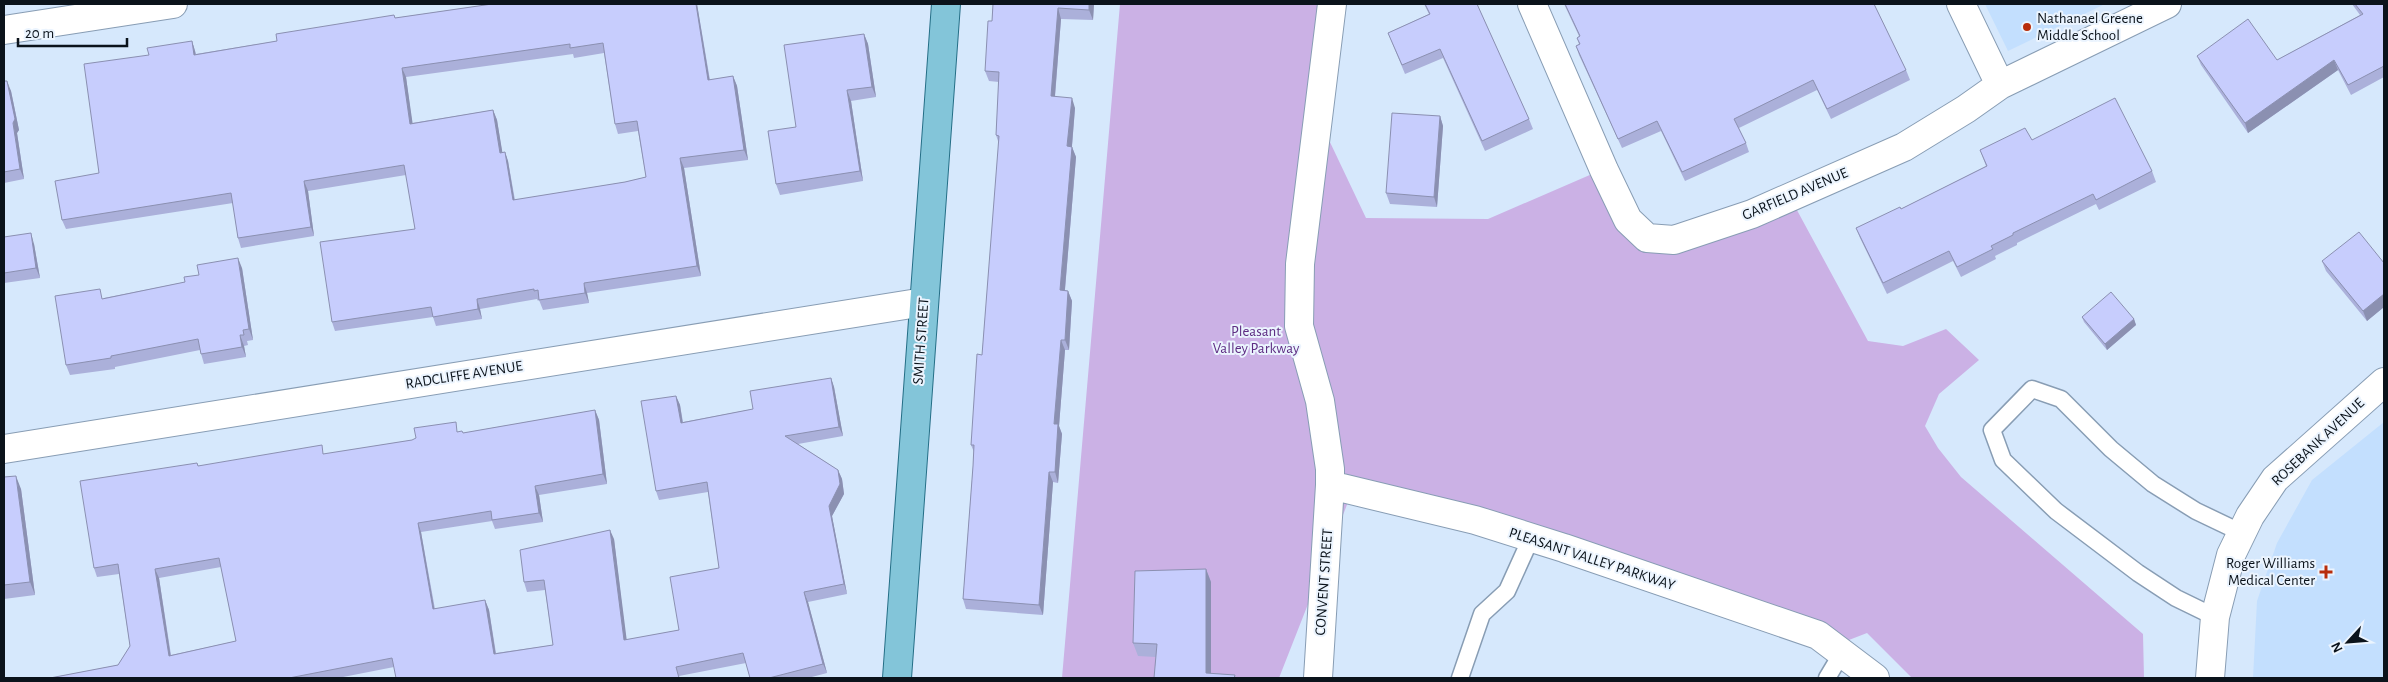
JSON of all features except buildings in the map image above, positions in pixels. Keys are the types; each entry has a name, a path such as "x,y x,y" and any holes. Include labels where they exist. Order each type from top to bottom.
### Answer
{"main road":[{"name":"SMITH STREET","path":"896,678 946,4"}],"street":[{"path":"4,30 174,4"},
{"path":"1330,485 1330,469 1320,401 1299,326 1300,264 1332,4"},
{"name":"GARFIELD AVENUE","path":"1532,4 1604,170 1628,220 1647,238 1674,240 1752,214 1904,147 1966,109 2000,85 2167,4"},
{"path":"1961,4 2000,85"},
{"name":"RADCLIFFE AVENUE","path":"4,449 924,302"},
{"name":"ROSEBANK AVENUE","path":"2210,678 2215,617 2231,555 2250,516 2275,479 2384,382"},
{"name":"PLEASANT VALLEY PARKWAY","path":"1330,485 1458,515 1818,635 1875,678"},
{"name":"CONVENT STREET","path":"1318,678 1330,485"}],"lane":[{"path":"2215,617 2176,598 2138,573 2056,511 2003,460 1992,430 2032,389 2061,399 2110,449 2153,484 2196,511 2242,533"},
{"path":"1460,678 1482,614 1507,591 1531,538"},
{"path":"1827,678 1842,653"}],"shaded area":[{"name":"Nathanael Greene Middle School","path":"1985,4 2105,4 2008,51"},
{"name":"Roger Williams Medical Center","path":"2384,422 2384,678 2253,678 2257,601 2277,543 2312,480"}],"green space":[{"name":"Pleasant Valley Parkway","path":"1120,4 1331,4 1319,119 1366,218 1488,219 1599,171 1658,240 1792,201 1868,341 1903,346 1946,329 1979,360 1939,394 1925,426 1938,448 1961,477 2143,634 2144,678 1912,678 1867,633 1836,645 1352,492 1279,678 1062,678"}],"place":[{"name":"Nathanael Greene Middle School","path":"2027,27"},
{"name":"Roger Williams Medical Center","path":"2326,572"}]}
